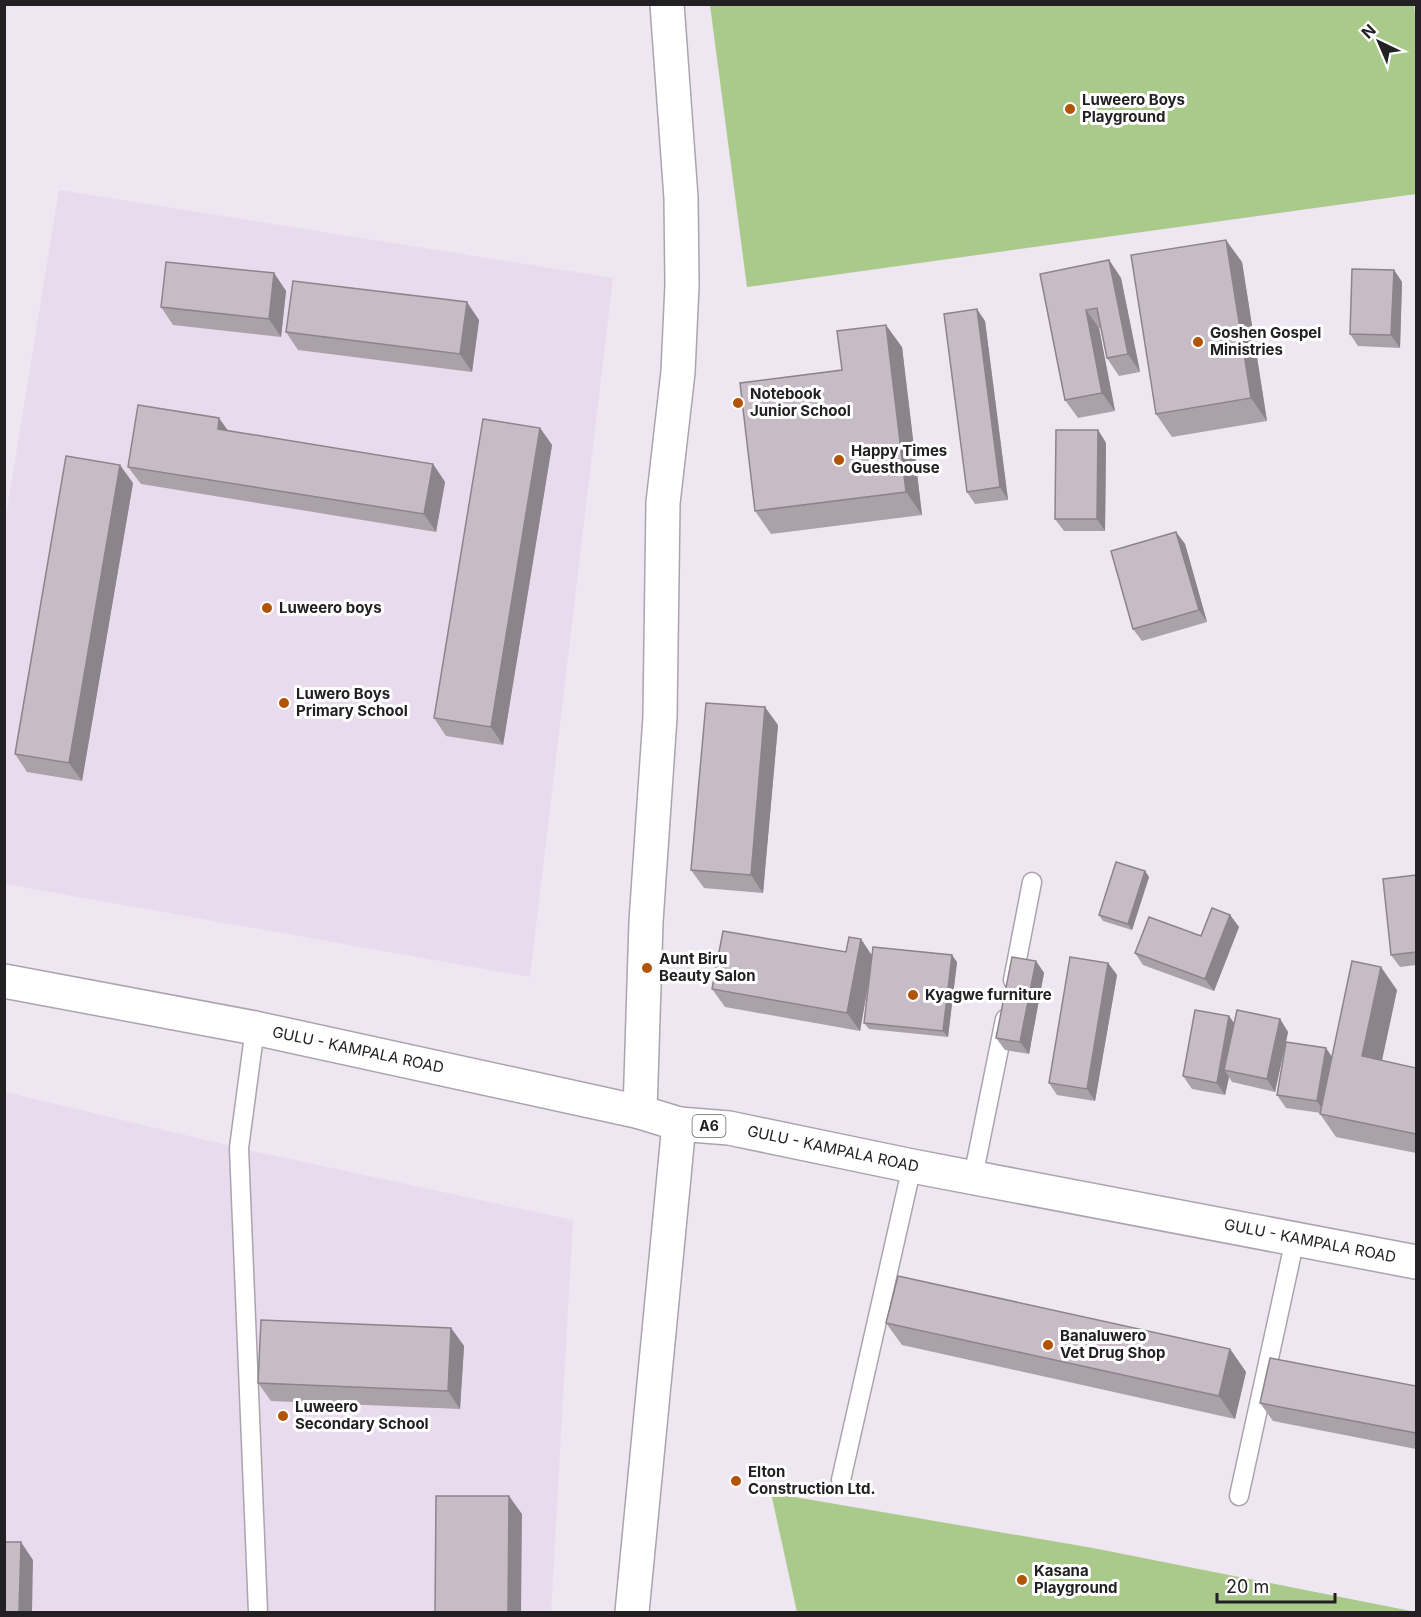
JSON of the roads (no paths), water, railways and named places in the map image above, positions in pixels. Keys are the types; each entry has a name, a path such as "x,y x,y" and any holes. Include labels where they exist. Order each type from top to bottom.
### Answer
{"street":[{"path":"640,1112 646,922 660,717 663,503 678,372 682,285 681,198 667,4"},
{"name":"GULU - KAMPALA ROAD","path":"4,981 255,1028 640,1112 679,1124 729,1128 912,1166 1416,1262"},
{"path":"632,1612 679,1124"}],"lane":[{"path":"973,1177 1032,882"},
{"path":"255,1028 239,1148 258,1612"},
{"path":"841,1480 912,1166"},
{"path":"1239,1496 1295,1239"}],"place":[{"name":"Luweero Boys Playground","path":"1070,109"},
{"name":"Goshen Gospel Ministries","path":"1198,342"},
{"name":"Notebook Junior School","path":"738,403"},
{"name":"Happy Times Guesthouse","path":"839,460"},
{"name":"Luweero boys","path":"267,608"},
{"name":"Luwero Boys Primary School","path":"284,703"},
{"name":"Aunt Biru Beauty Salon","path":"647,968"},
{"name":"Kyagwe furniture","path":"913,995"},
{"name":"Banaluwero Vet Drug Shop","path":"1048,1345"},
{"name":"Luweero Secondary School","path":"283,1416"},
{"name":"Elton Construction Ltd.","path":"736,1481"},
{"name":"Kasana Playground","path":"1022,1580"}]}
